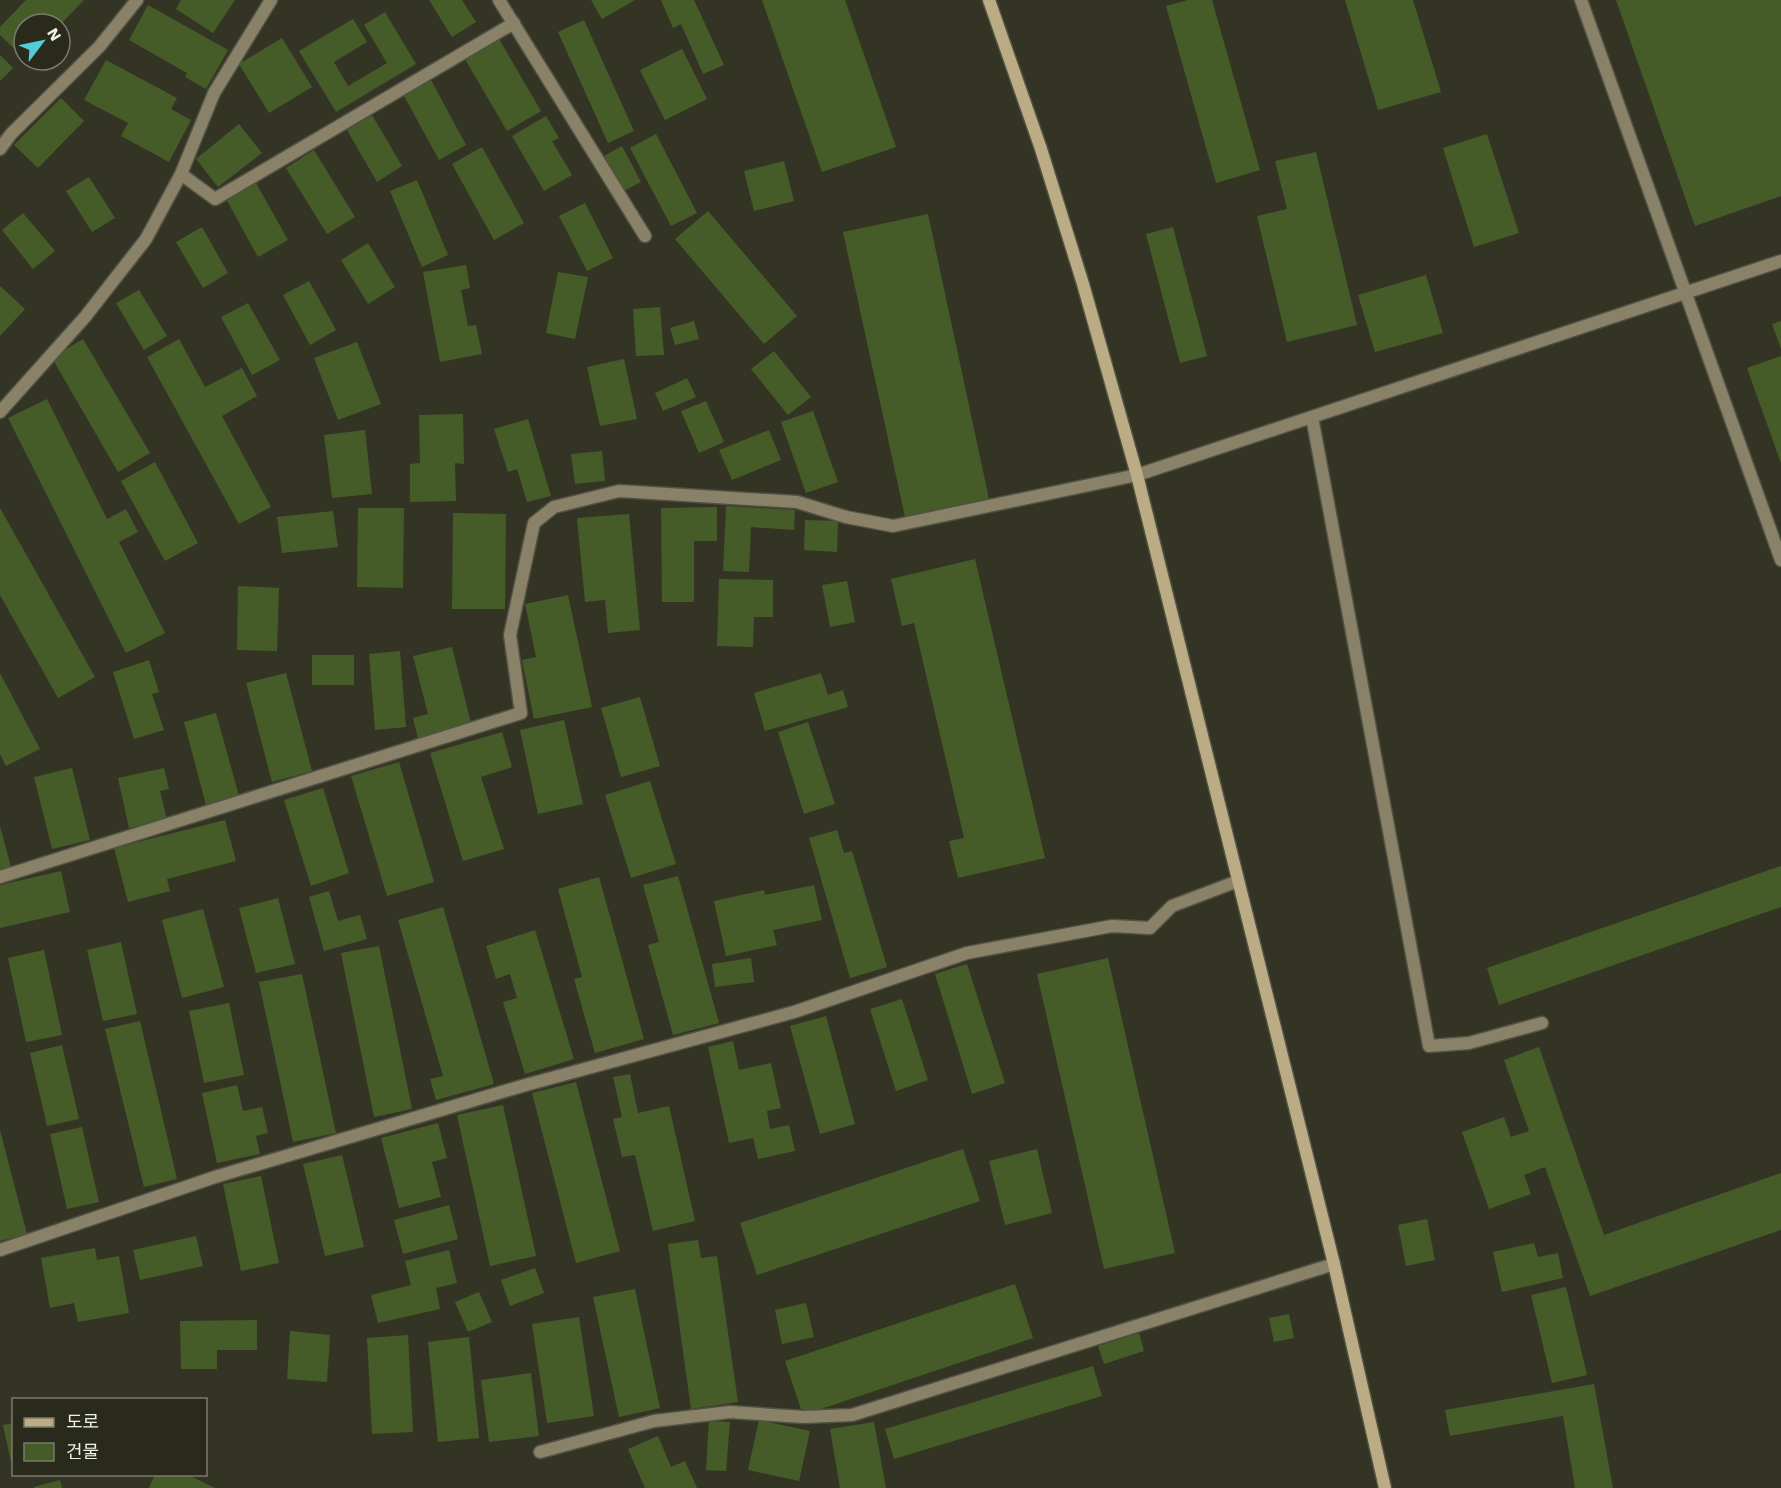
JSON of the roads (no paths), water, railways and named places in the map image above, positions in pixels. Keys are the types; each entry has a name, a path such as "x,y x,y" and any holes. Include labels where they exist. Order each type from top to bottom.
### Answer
{"main road":[{"path":"989,0 1083,284 1137,475 1334,1264 1385,1488"}],"street":[{"path":"0,149 11,134 99,47 137,0"},
{"path":"0,412 85,317 146,239 182,174 214,93 271,0"},
{"path":"499,0 645,236"},
{"path":"1581,0 1781,560"},
{"path":"182,174 215,199 514,23"},
{"path":"0,877 521,713 510,635 534,523 554,507 619,491 797,502 846,517 892,526 1137,475 1781,261"},
{"path":"1312,417 1429,1046 1469,1043 1542,1023"},
{"path":"0,1250 215,1177 522,1086 794,1012 967,953 1112,926 1150,928 1172,906 1238,881"},
{"path":"540,1452 665,1420 730,1412 803,1417 852,1415 1334,1264"}]}
